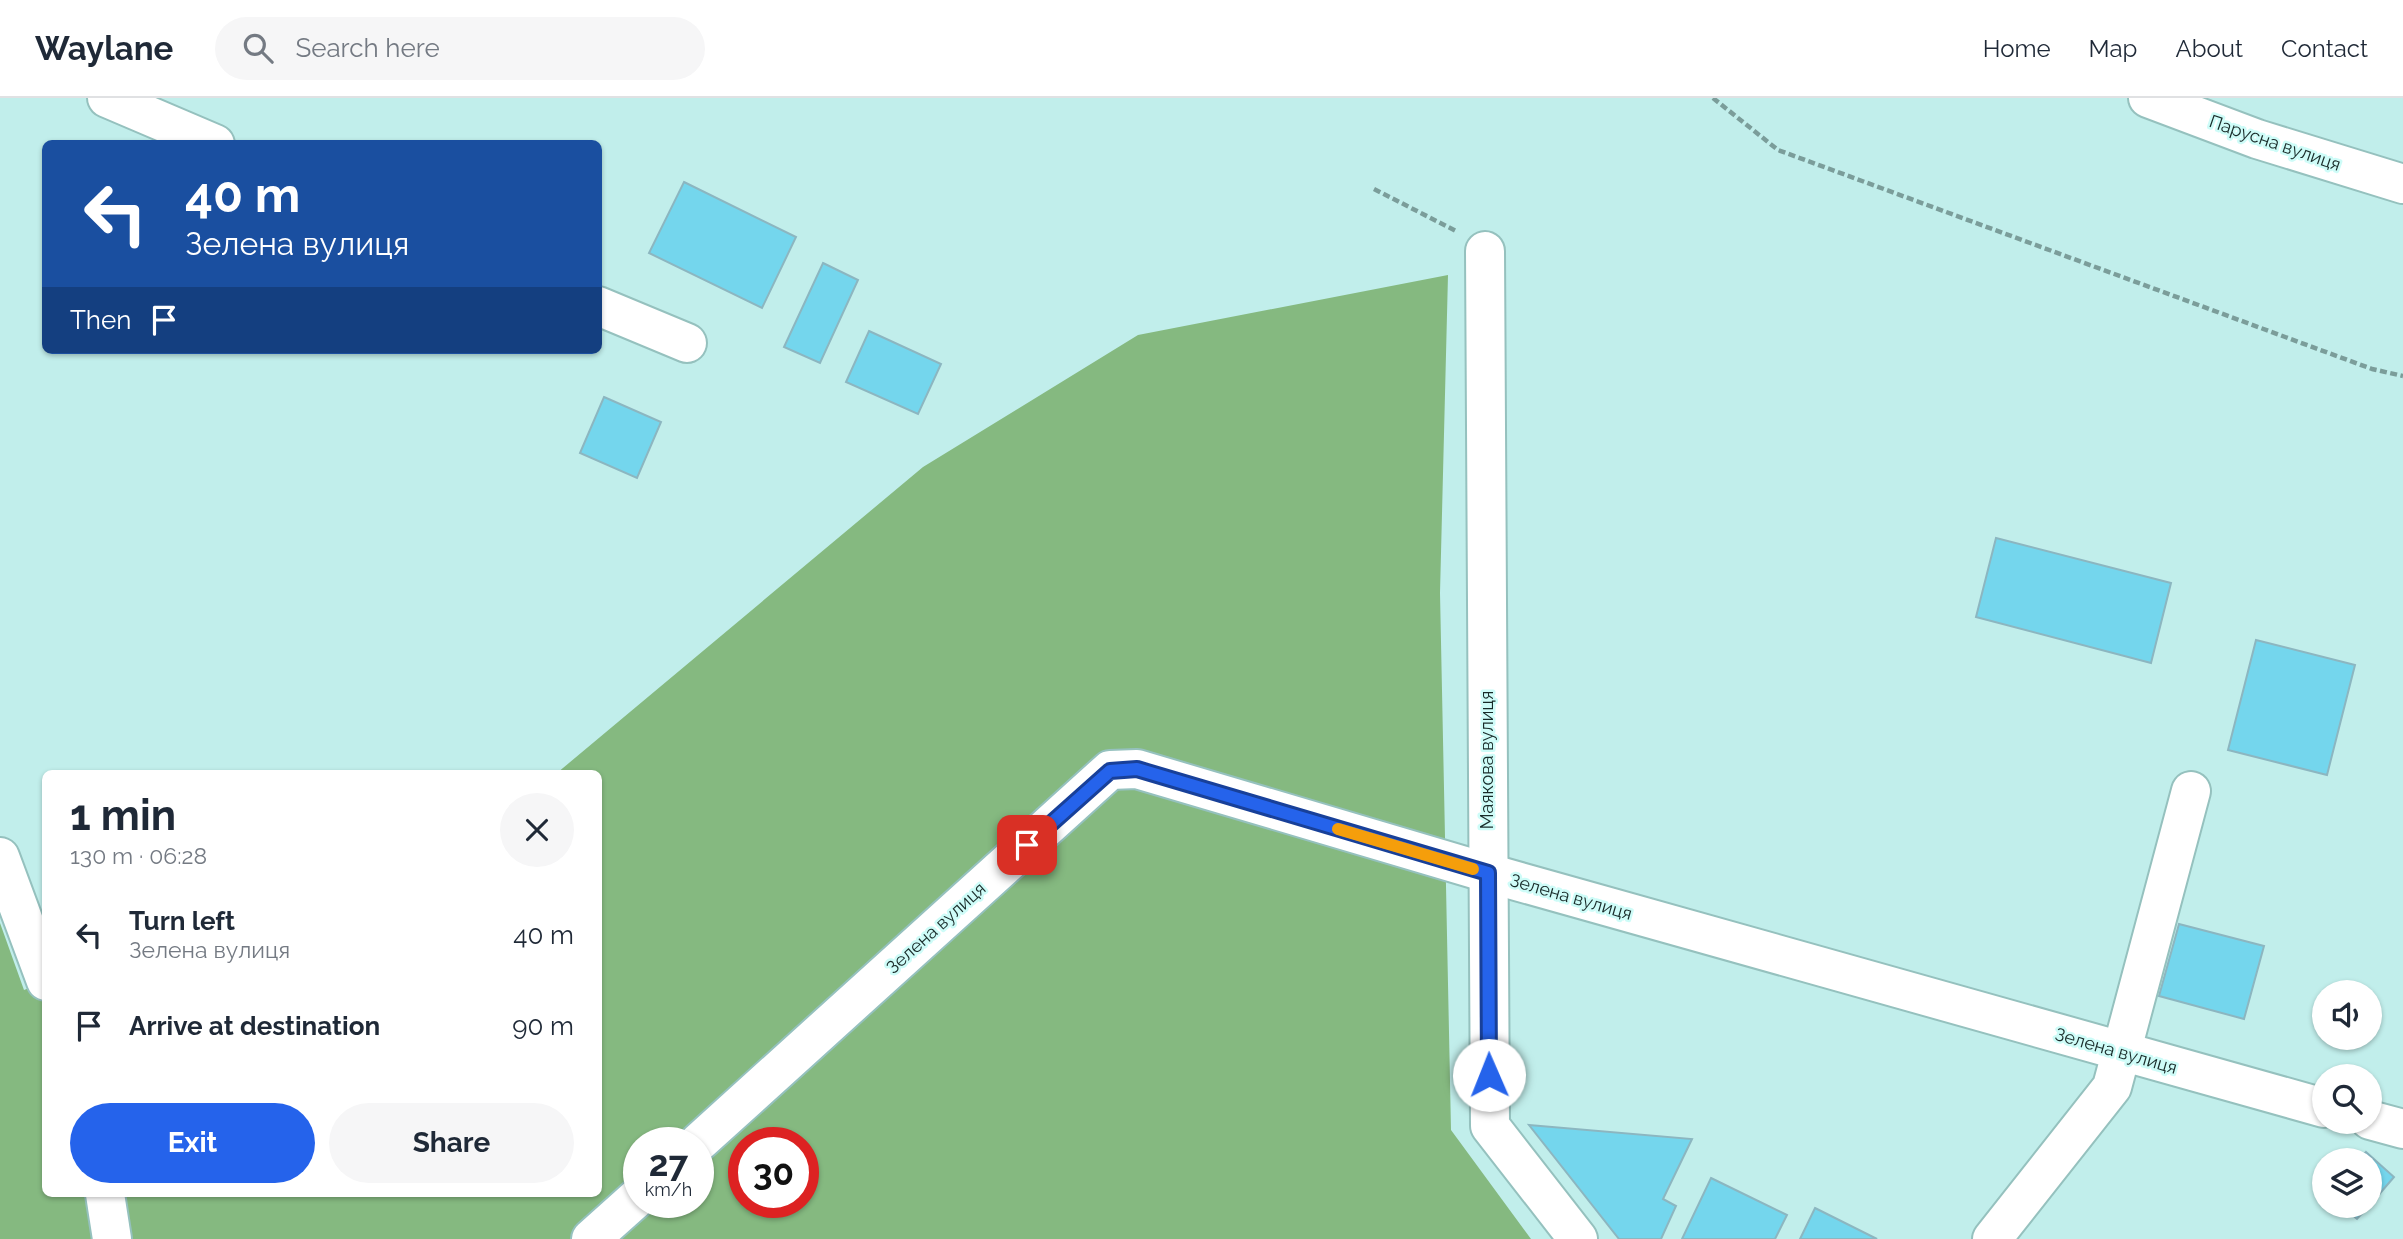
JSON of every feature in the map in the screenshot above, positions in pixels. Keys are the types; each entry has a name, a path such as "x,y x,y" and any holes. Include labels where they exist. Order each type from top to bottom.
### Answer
{"street":[{"path":"107,98 206,140"},
{"name":"Парусна вулиця","path":"2148,98 2257,139 2403,184"},
{"name":"Маякова вулиця","path":"1486,251 1490,1126 1578,1239"},
{"path":"602,308 687,343"},
{"name":"Зелена вулиця","path":"714,1129 1110,771 1137,769 1488,873 2312,1105"},
{"path":"1992,1239 2112,1087 2191,791"},
{"path":"0,857 42,970"},
{"path":"2382,1123 2403,1129"},
{"path":"105,1197 112,1239"},
{"path":"591,1239 623,1210"}],"path":[{"path":"1713,98 1778,150 2372,369 2403,376"},
{"path":"1374,189 1447,224 1486,251"}],"green space":[{"path":"1448,275 1440,593 1451,1130 1531,1239 0,1239 0,923 24,990 42,983 42,1197 602,1197 602,770 561,770 923,467 1138,335"}],"building":[{"path":"684,182 796,237 762,308 649,253"},
{"path":"823,263 858,280 820,363 784,347"},
{"path":"869,331 941,364 918,414 846,382"},
{"path":"604,397 661,422 637,478 580,453"},
{"path":"1996,538 2171,583 2151,663 1976,617"},
{"path":"2256,640 2355,665 2327,775 2228,750"},
{"path":"2179,924 2264,946 2244,1019 2159,996"},
{"path":"1529,1125 1692,1139 1663,1199 1676,1206 1661,1239 1619,1239"},
{"path":"2382,1166 2394,1177 2382,1191"},
{"path":"1711,1178 1787,1215 1775,1239 1682,1239"},
{"path":"1815,1208 1877,1239 1800,1239"}],"slow traffic":[{"path":"1338,829 1473,869"}],"route":[{"path":"1027,845 1110,771 1137,769 1488,873 1489,1075"}]}
